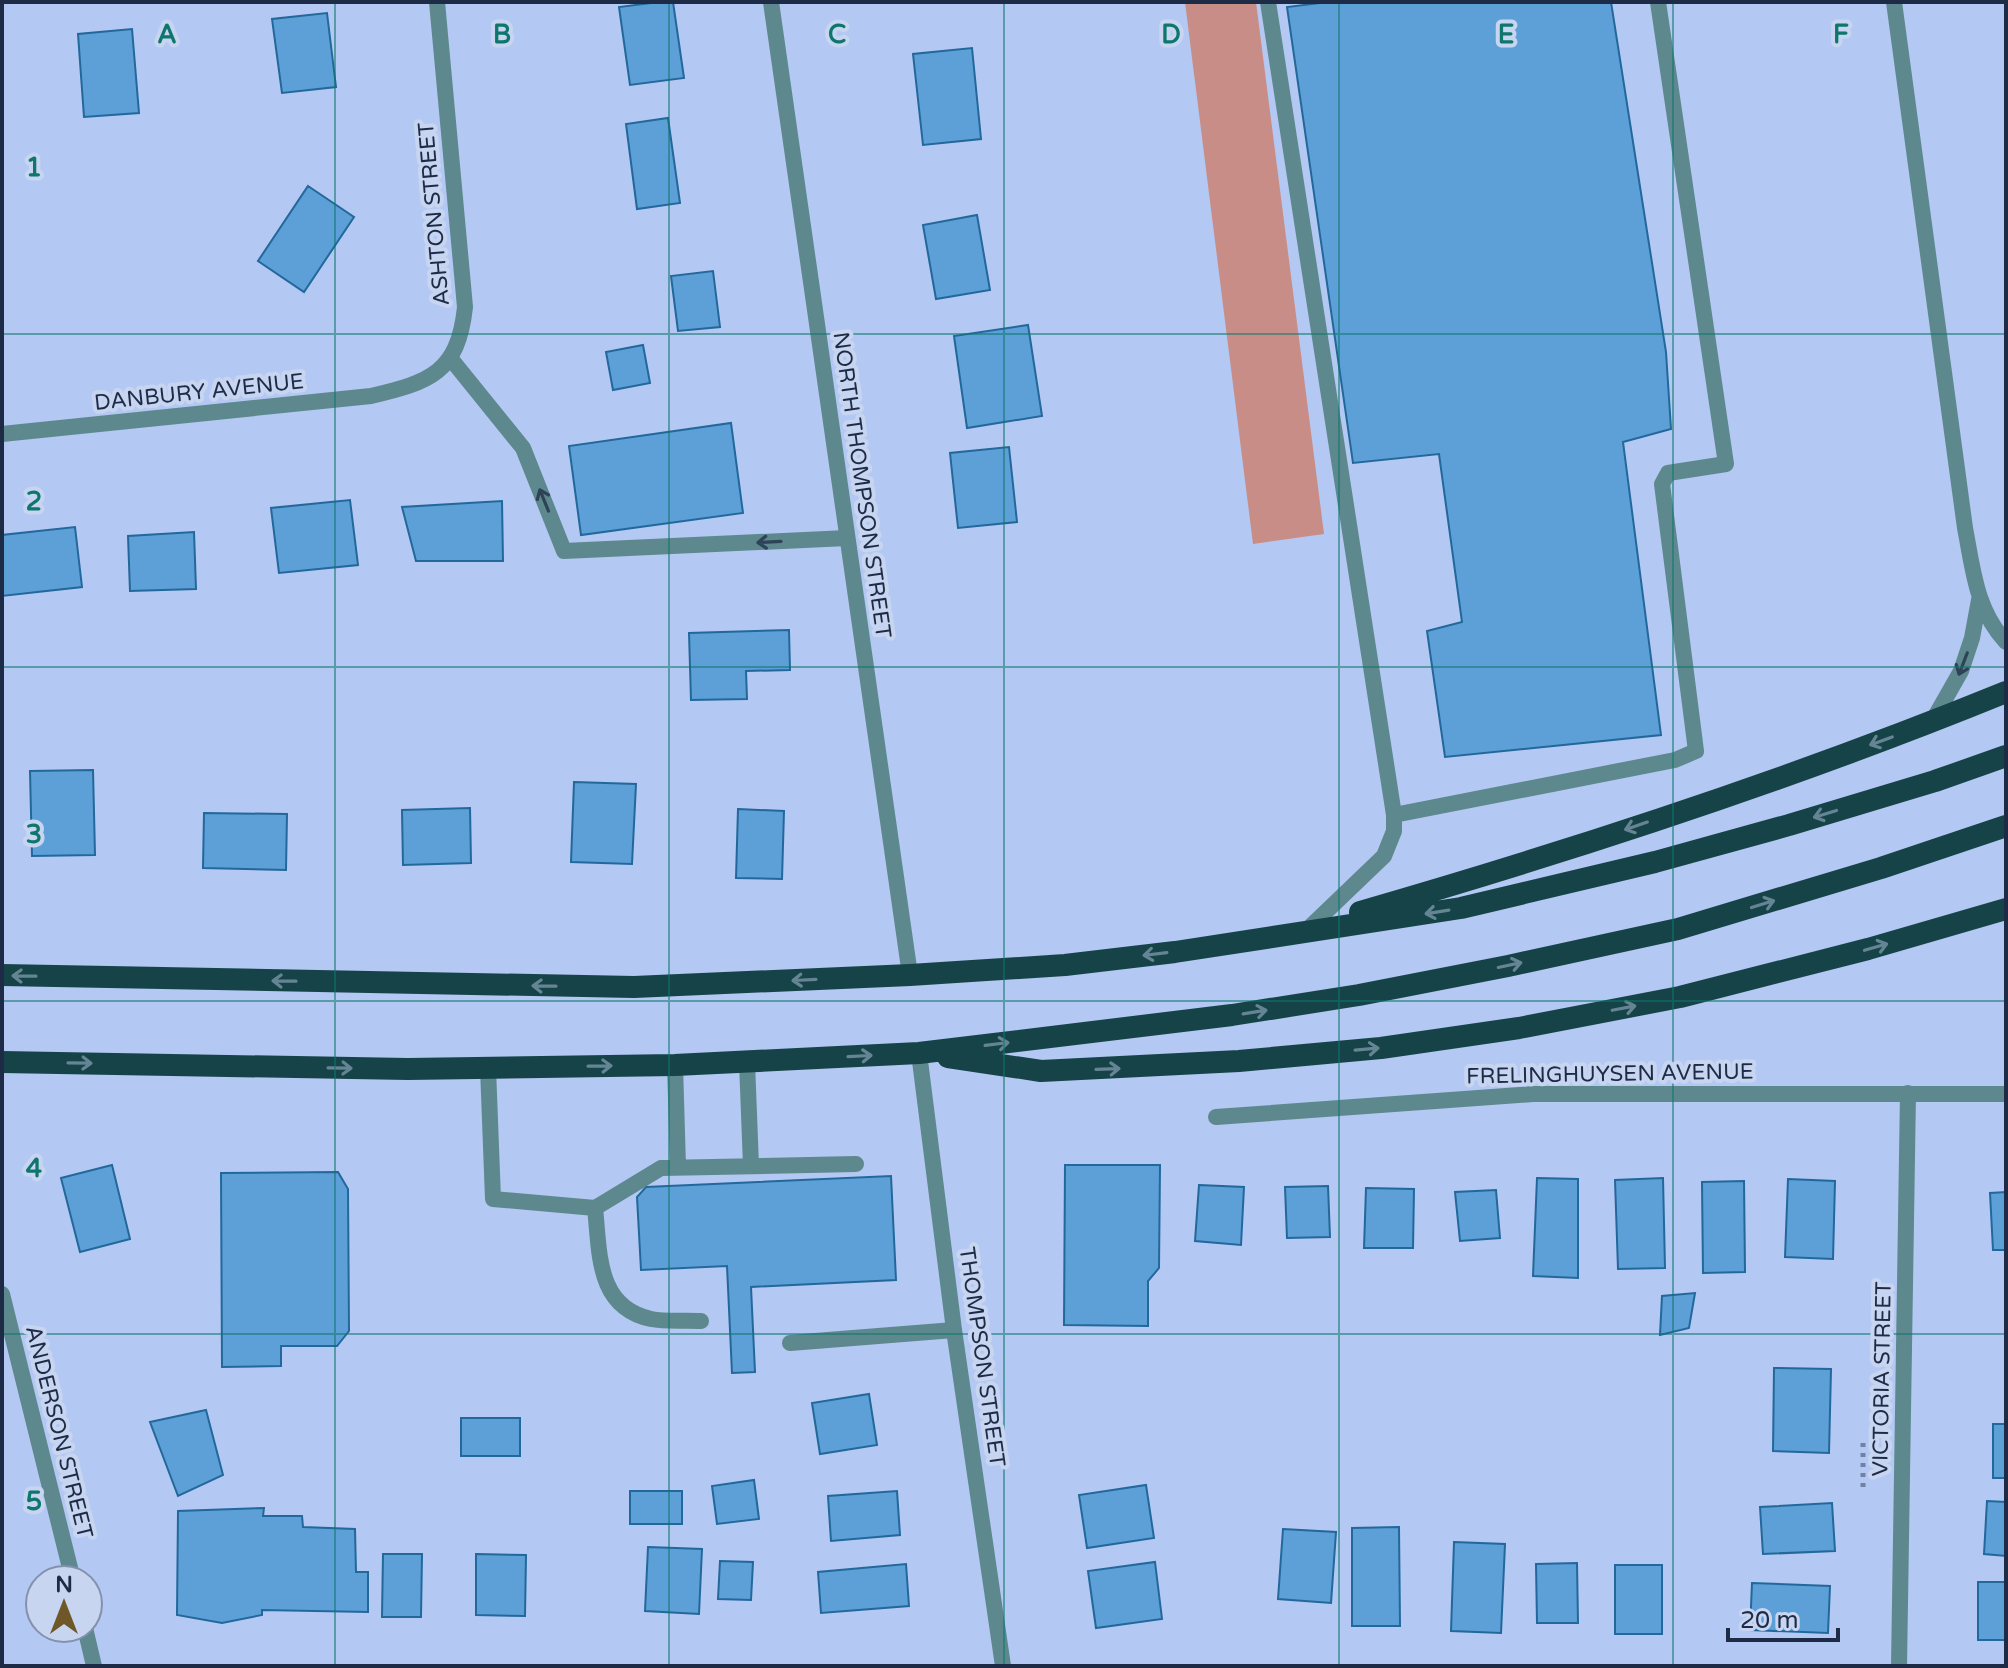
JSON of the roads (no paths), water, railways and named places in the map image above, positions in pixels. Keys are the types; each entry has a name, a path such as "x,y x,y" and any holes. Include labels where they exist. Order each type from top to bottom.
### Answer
{"highway":[{"path":"1233,943 1311,926 1519,866 1828,761 2006,692"},
{"path":"2,975 634,987 1065,965 1461,908 1655,862 1789,825 2006,756"},
{"path":"2,1062 408,1069 675,1065 919,1053 1232,1015 1359,995 1508,966 1678,929 1881,868 2006,826"},
{"path":"919,1053 1041,1071 1239,1061 1381,1048 1519,1028 1680,997 1868,949 2006,909"}],"street":[{"name":"ASHTON STREET","path":"437,2 465,307 463,329 451,359"},
{"name":"NORTH THOMPSON STREET","path":"771,2 910,975"},
{"path":"1268,2 1394,815 1394,831 1384,856 1311,926"},
{"path":"1394,815 1675,760 1696,751 1662,484 1668,473 1726,464 1658,2"},
{"path":"1894,2 1957,474 1979,600 1996,631 2006,642"},
{"name":"DANBURY AVENUE","path":"2,434 371,396 421,382 451,359"},
{"path":"451,359 523,448 564,551 847,538"},
{"path":"1932,722 1961,671 1972,638 1979,600"},
{"name":"THOMPSON STREET","path":"919,1053 954,1330 1003,1666"},
{"path":"747,1062 751,1166"},
{"path":"675,1065 678,1167"},
{"path":"488,1068 493,1199 595,1208 661,1168 856,1164"},
{"name":"VICTORIA STREET","path":"1899,1666 1908,1093"},
{"name":"FRELINGHUYSEN AVENUE","path":"1216,1117 1533,1094 2006,1094"},
{"path":"595,1208 603,1278 623,1308 651,1319 701,1321"},
{"name":"ANDERSON STREET","path":"2,1294 69,1564"},
{"path":"790,1343 954,1330"},
{"path":"89,1644 94,1666"}]}
